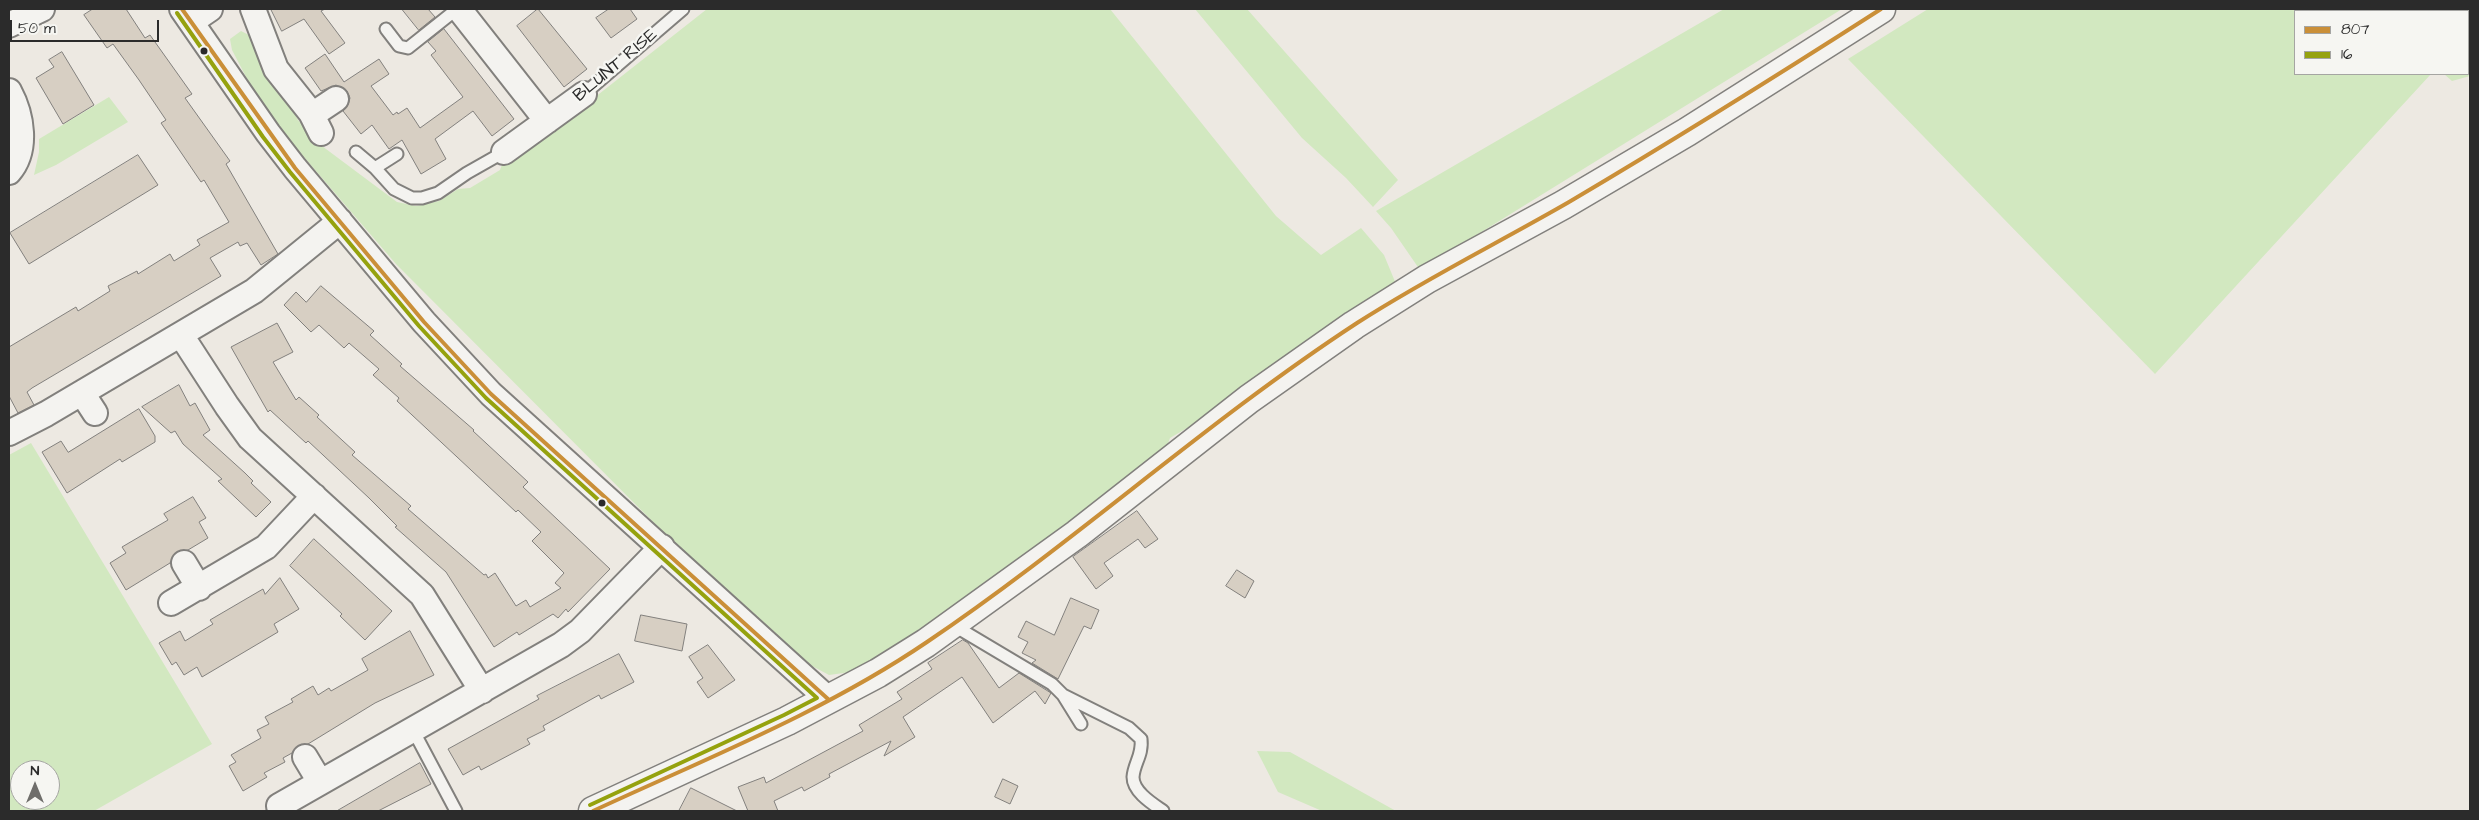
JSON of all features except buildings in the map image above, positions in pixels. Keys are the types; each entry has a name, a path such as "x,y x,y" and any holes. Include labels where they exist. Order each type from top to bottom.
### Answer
{"main road":[{"path":"608,809 787,721 878,673 953,625 1077,534 1249,399 1354,326 1427,279 1563,205 1687,132 1881,9"}],"street":[{"path":"9,25 42,9"},
{"path":"210,9 186,15 268,133 424,322 491,394 828,699"},
{"path":"252,9 276,69 316,124 336,99"},
{"path":"458,9 547,121"},
{"path":"9,91 17,111 21,131 18,156 9,172"},
{"name":"BLUNT RISE","path":"504,152 584,94"},
{"path":"9,433 254,291 340,221"},
{"path":"181,335 245,432 422,595 482,691"},
{"path":"82,392 95,413"},
{"path":"171,603 266,547 314,496"},
{"path":"279,806 482,691 580,631 662,547"},
{"path":"184,563 199,588"},
{"path":"304,757 320,782"}],"lane":[{"path":"386,29 399,46 408,48 458,9"},
{"name":"BLUNT RISE","path":"584,94 683,9"},
{"name":"BLUNT RISE","path":"356,152 375,168 394,190 412,198 422,198 438,193 467,173 504,152"},
{"path":"375,168 397,154"},
{"path":"953,625 1052,684 1063,695 1081,724"},
{"path":"1063,695 1129,728 1141,739 1142,750 1133,777 1136,786 1146,799 1163,811"},
{"path":"413,730 456,810"}],"green space":[{"path":"707,9 1110,9 1276,216 1321,255 1361,228 1384,255 1401,296 1302,361 1170,438 1166,449 1100,517 851,672 829,675 801,660 665,534 396,264 284,134 255,94 232,50 230,39 241,31 251,36 298,120 322,146 397,202 416,206 439,201 458,189 470,188 500,170 505,156 585,105"},
{"path":"1195,9 1247,9 1398,180 1373,207 1346,178 1302,138"},
{"path":"1724,9 1842,9 1420,270 1391,228 1376,211"},
{"path":"1928,9 2470,9 2470,76 2452,81 2445,75 2469,75 2469,10 2294,10 2294,75 2430,75 2155,374 1848,59"},
{"path":"109,97 128,122 56,165 34,175 39,152 39,139"},
{"path":"31,443 212,744 94,811 9,811 9,455"},
{"path":"1257,751 1290,752 1396,811 1322,811 1278,792"}],"transit line":[{"name":"807","path":"182,9 295,168 424,322 491,394 828,699"},
{"name":"807","path":"593,811 806,713 888,667 982,604 1247,400 1357,323 1409,291 1608,179 1881,9"},
{"name":"16","path":"177,13 263,137 290,172 419,326 486,398 817,698 590,805"}]}
